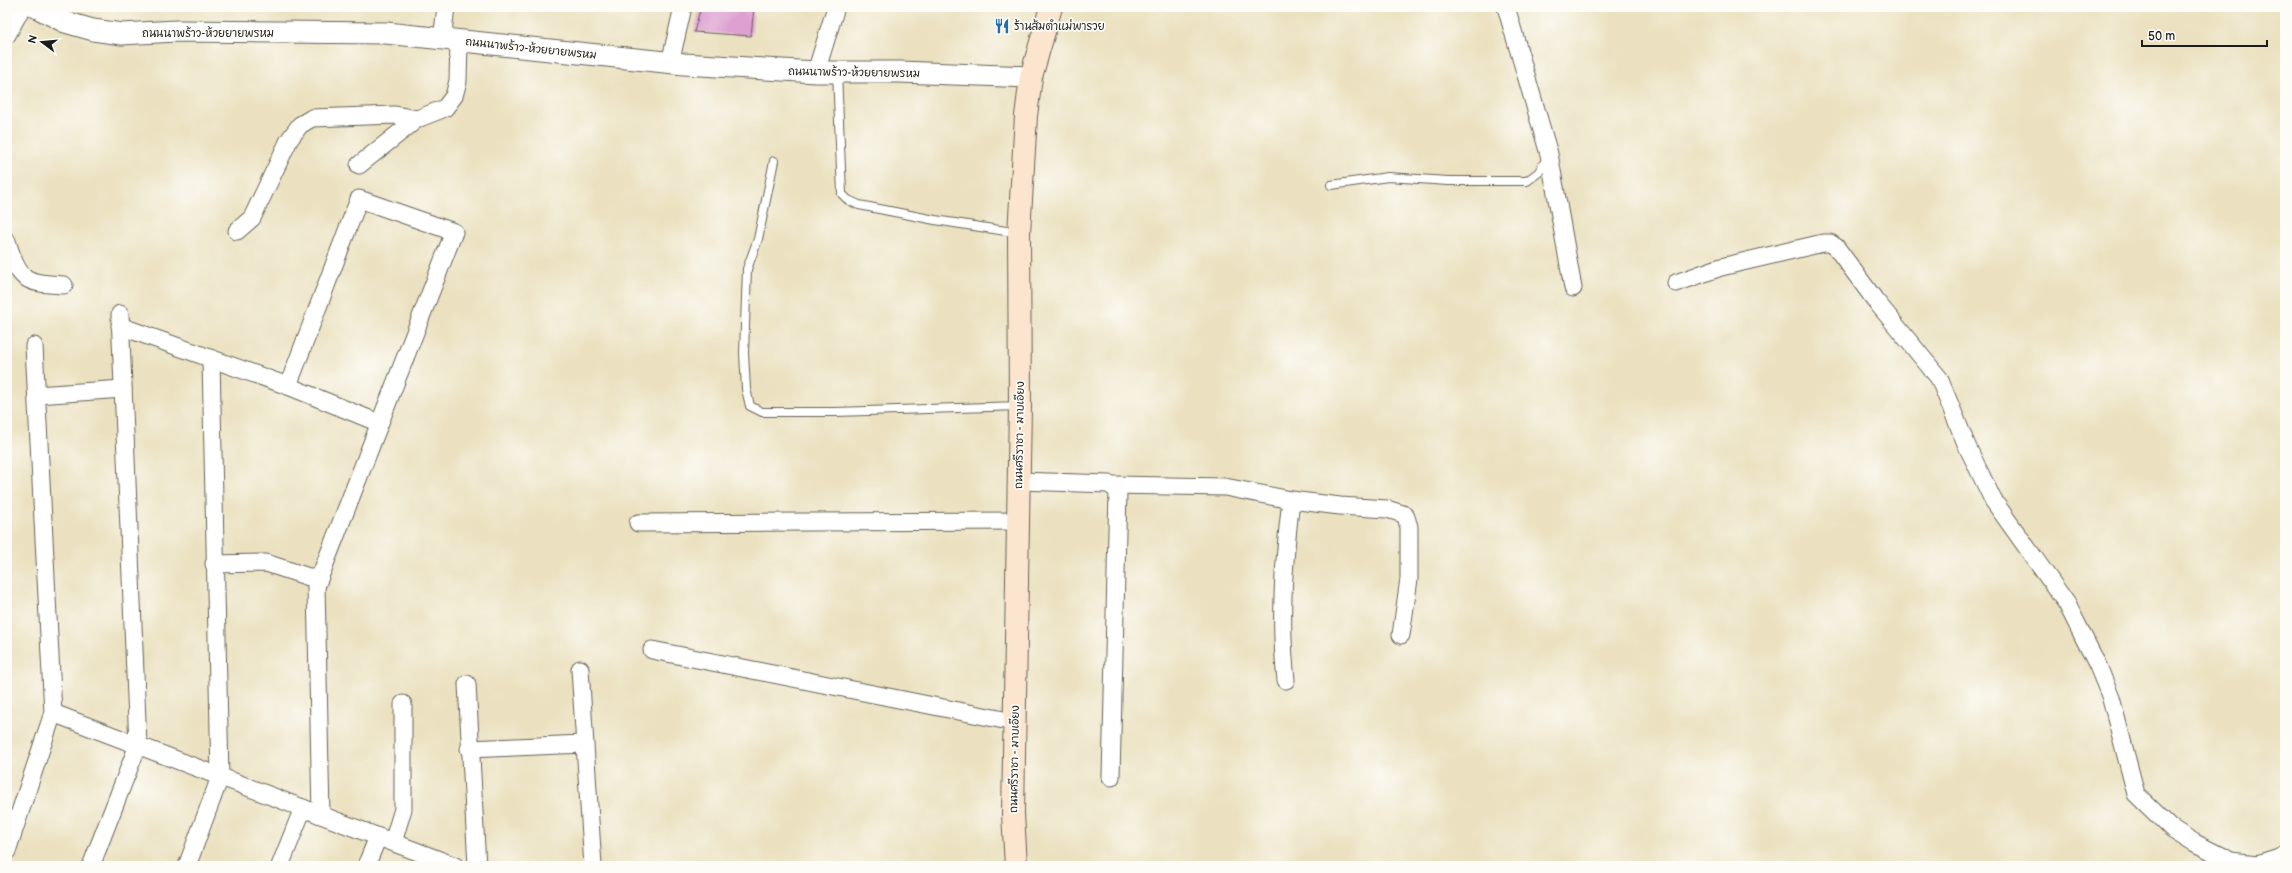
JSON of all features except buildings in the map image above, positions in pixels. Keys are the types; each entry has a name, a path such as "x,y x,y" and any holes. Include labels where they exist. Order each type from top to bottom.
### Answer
{"main road":[{"name":"ถนนศรีราชา - มาบเอียง","path":"1016,866 1012,814 1019,481 1020,233 1026,116 1031,77 1051,7"}],"street":[{"path":"359,165 417,119 445,108 454,96 458,81 450,41 446,7"},
{"path":"670,63 683,7"},
{"path":"816,72 836,7"},
{"path":"1506,7 1550,154 1573,288"},
{"path":"7,35 34,8"},
{"name":"ถนนนาพร้าว-ห้วยยายพรหม","path":"34,8 65,22 93,30 122,34 176,31 386,33 450,41 670,63 816,72 1031,77"},
{"path":"237,231 252,218 289,140 300,125 312,118 320,117 395,115 417,119"},
{"path":"288,386 360,199 454,232 316,586 321,815"},
{"path":"7,241 20,273 28,281 64,285"},
{"path":"1676,283 1721,267 1823,243 1830,243 1836,247 1875,300 1939,378 1967,446 1993,500 2067,604 2098,666 2111,698 2136,794 2171,828 2195,843 2231,861 2256,864 2285,855"},
{"path":"92,866 138,745 120,320 211,359 288,386 379,423"},
{"path":"7,851 53,713 34,346"},
{"path":"187,866 220,777 214,564 211,359"},
{"path":"37,395 123,389"},
{"path":"1019,481 1113,485 1226,487 1291,500 1340,506 1387,509 1406,517 1409,527 1409,579 1401,635"},
{"path":"1111,777 1118,491 1113,485"},
{"path":"1286,680 1282,647 1284,579 1291,500"},
{"path":"638,524 1018,521"},
{"path":"214,564 266,562 318,580"},
{"path":"652,650 1014,722"},
{"path":"580,669 593,866"},
{"path":"467,684 469,749 477,866"},
{"path":"366,866 386,840 403,809 403,704"},
{"path":"53,713 455,866"},
{"path":"469,749 584,744"},
{"path":"280,866 303,808"}],"lane":[{"path":"837,72 842,194 848,200 859,205 935,220 1020,233"},
{"path":"1331,185 1388,178 1448,181 1526,181 1539,172 1550,154"},
{"path":"774,161 758,239 747,269 744,353 746,388 750,406 762,412 828,412 1020,406"}],"place":[{"name":"ร้านส้มตำแม่พารวย","path":"1002,26"}]}
